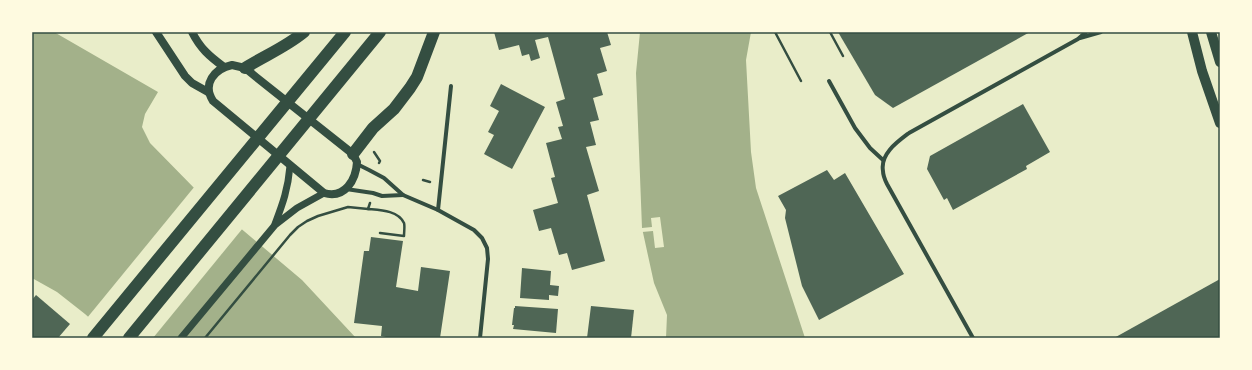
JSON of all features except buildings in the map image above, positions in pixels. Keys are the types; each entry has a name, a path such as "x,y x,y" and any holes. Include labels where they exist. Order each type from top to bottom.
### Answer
{"highway":[{"path":"245,68 284,46 304,32"},
{"path":"93,338 345,32"},
{"path":"129,338 380,32"},
{"path":"355,159 373,128 394,108 417,77 434,32"}],"main road":[{"path":"156,32 185,76 192,83 208,92"},
{"path":"192,32 205,52 224,67"},
{"path":"1192,32 1202,71 1220,123"},
{"path":"1212,32 1220,62"},
{"path":"232,65 245,68 355,159 355,174 346,189 336,195 324,193 216,106 208,92 208,86 211,78 216,71 232,65"}],"street":[{"path":"973,338 887,184 882,171 884,160 893,145 909,133 1078,39 1086,32"},
{"path":"1078,39 1101,32"},
{"path":"829,81 855,128 870,148 884,160"},
{"path":"438,210 451,86"},
{"path":"355,159 369,170 384,178 403,195 438,210 474,230 482,238 487,248 488,259 480,338"},
{"path":"275,225 284,202 289,182 290,166"},
{"path":"346,189 373,193 382,196 403,195"},
{"path":"181,338 275,225 297,208 324,193"}],"path":[{"path":"775,32 802,81"},
{"path":"830,32 843,56"},
{"path":"368,209 370,204"},
{"path":"205,338 290,235 307,221 348,207 389,211 398,216 404,223 404,236 380,233"}],"shaded area":[{"path":"32,32 54,32 158,92 145,114 142,127 150,143 200,194 302,280 356,338 112,338 57,292 32,278"},
{"path":"640,32 751,32 746,60 751,152 756,188 805,338 666,338 667,315 654,283 642,228 636,73"}],"pier":[{"path":"195,186 243,228 153,338 109,338 87,318"},
{"path":"660,217 664,247 655,248 653,231 642,232 642,228 652,227 651,218"}]}
